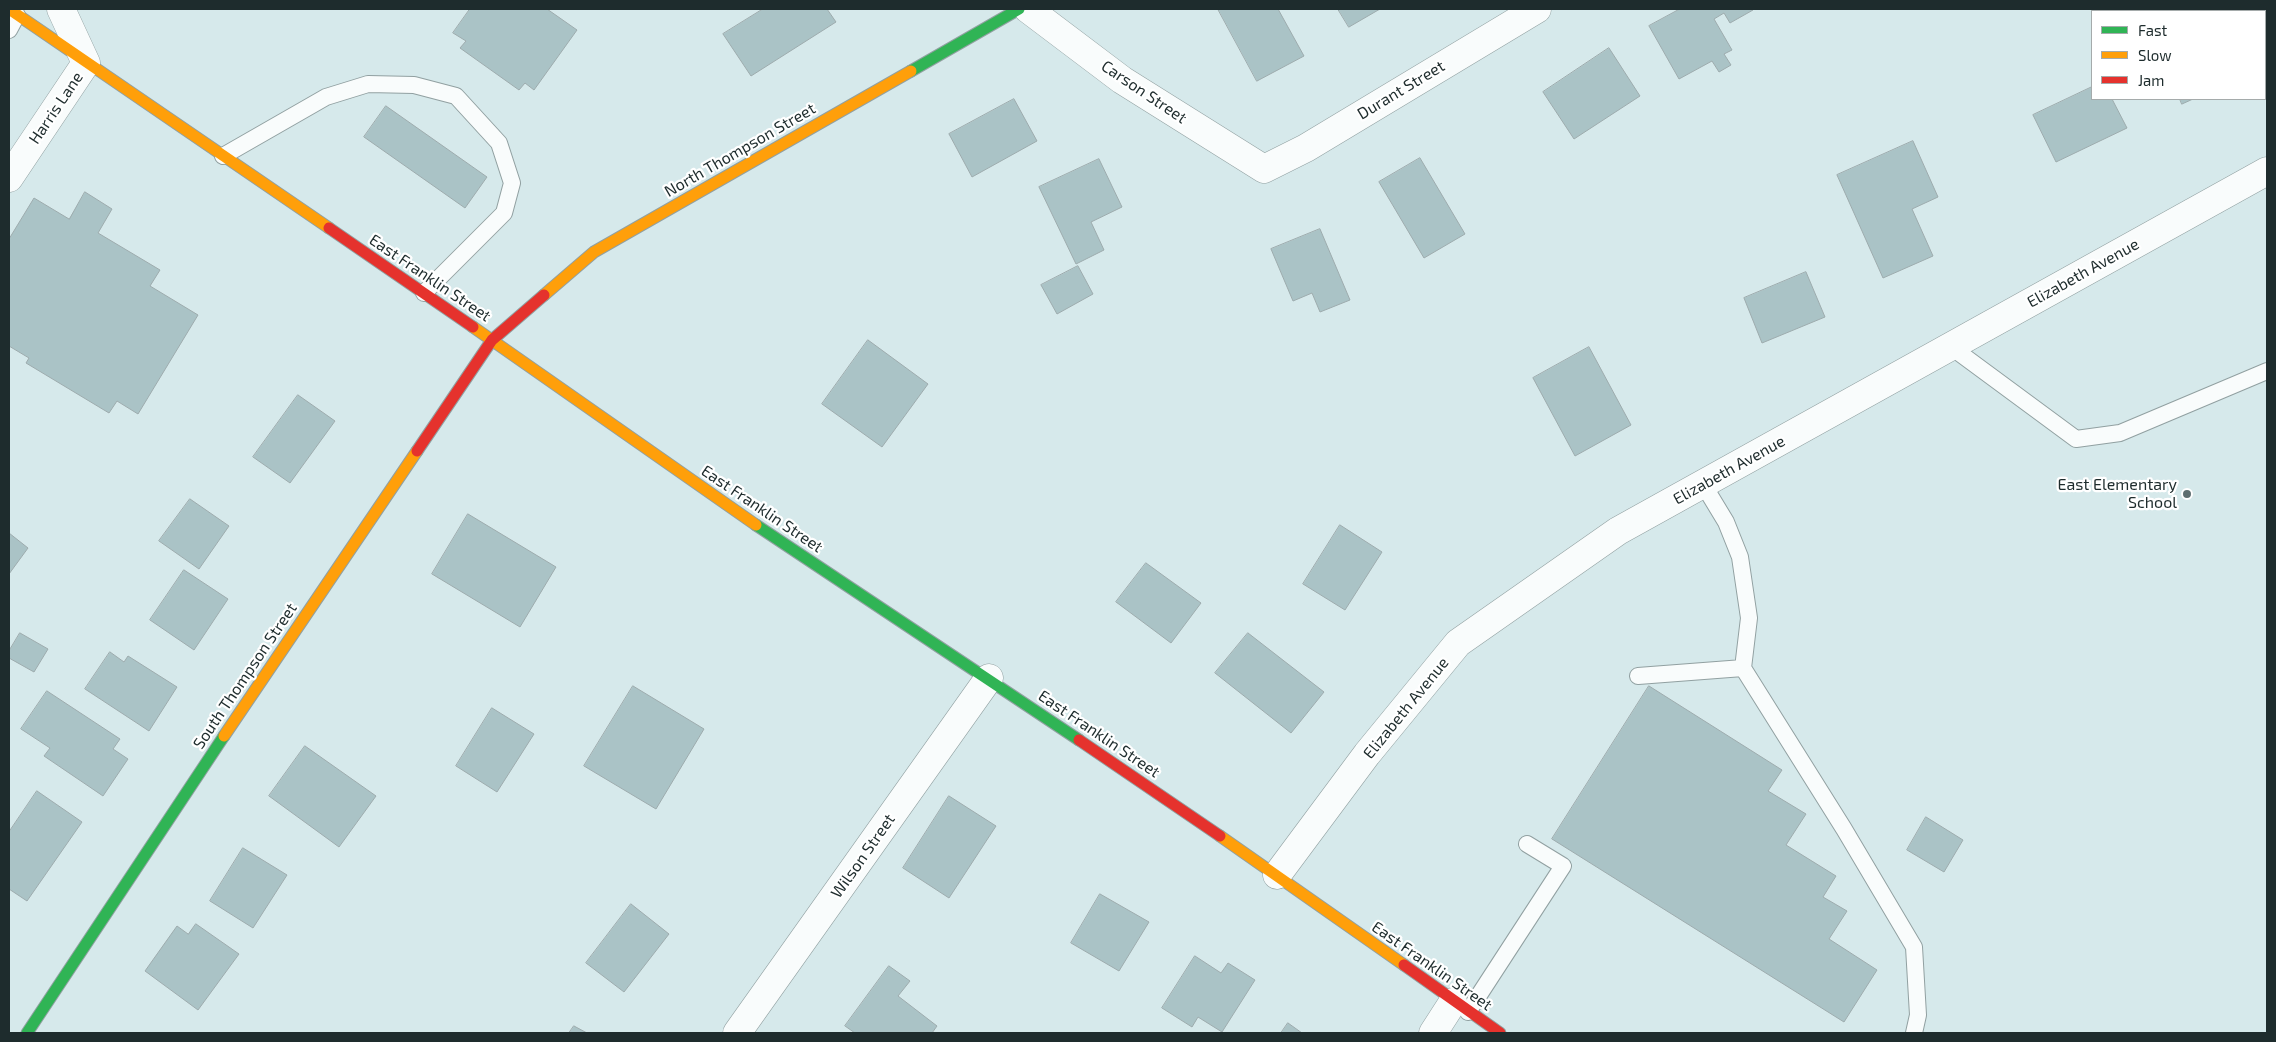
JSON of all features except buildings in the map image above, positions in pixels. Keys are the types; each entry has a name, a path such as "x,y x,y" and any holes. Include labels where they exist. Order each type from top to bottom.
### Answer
{"main road":[{"name":"North Thompson Street","path":"492,340 594,252 1019,9"},
{"name":"East Franklin Street","path":"13,12 492,340 713,497 989,678 1277,875 1460,1007 1500,1033"},
{"name":"South Thompson Street","path":"27,1033 201,770 492,340"}],"street":[{"path":"61,9 86,63"},
{"name":"Carson Street","path":"1028,9 1122,80 1264,169"},
{"name":"Durant Street","path":"1264,169 1306,148 1537,9"},
{"name":"Harris Lane","path":"9,178 86,63"},
{"name":"Elizabeth Avenue","path":"1277,875 1367,754 1458,643 1618,531 2267,171"},
{"name":"Wilson Street","path":"736,1033 989,678"},
{"path":"1433,1033 1460,1007"}],"lane":[{"path":"9,30 13,12"},
{"path":"223,156 326,97 368,84 414,84 456,96 499,143 512,183 504,213 424,293"},
{"path":"1950,346 2076,439 2120,433 2267,371"},
{"path":"1703,484 1726,522 1740,557 1749,618 1743,668 1844,828 1914,948 1918,1014 1914,1033"},
{"path":"1638,676 1743,668"},
{"path":"1460,1007 1563,866 1527,844"}],"traffic: fast":[{"path":"911,71 1019,9"},
{"path":"756,525 1079,740"},
{"path":"27,1033 224,736"}],"traffic: slow":[{"path":"9,9 329,228"},
{"path":"544,295 594,252 911,71"},
{"path":"473,327 756,525"},
{"path":"224,736 417,451"},
{"path":"1220,836 1404,965"}],"traffic: jam":[{"path":"329,228 473,327"},
{"path":"417,451 492,340 544,295"},
{"path":"1079,740 1220,836"},
{"path":"1404,965 1500,1033"}],"place":[{"name":"East Elementary School","path":"2187,494"}]}
